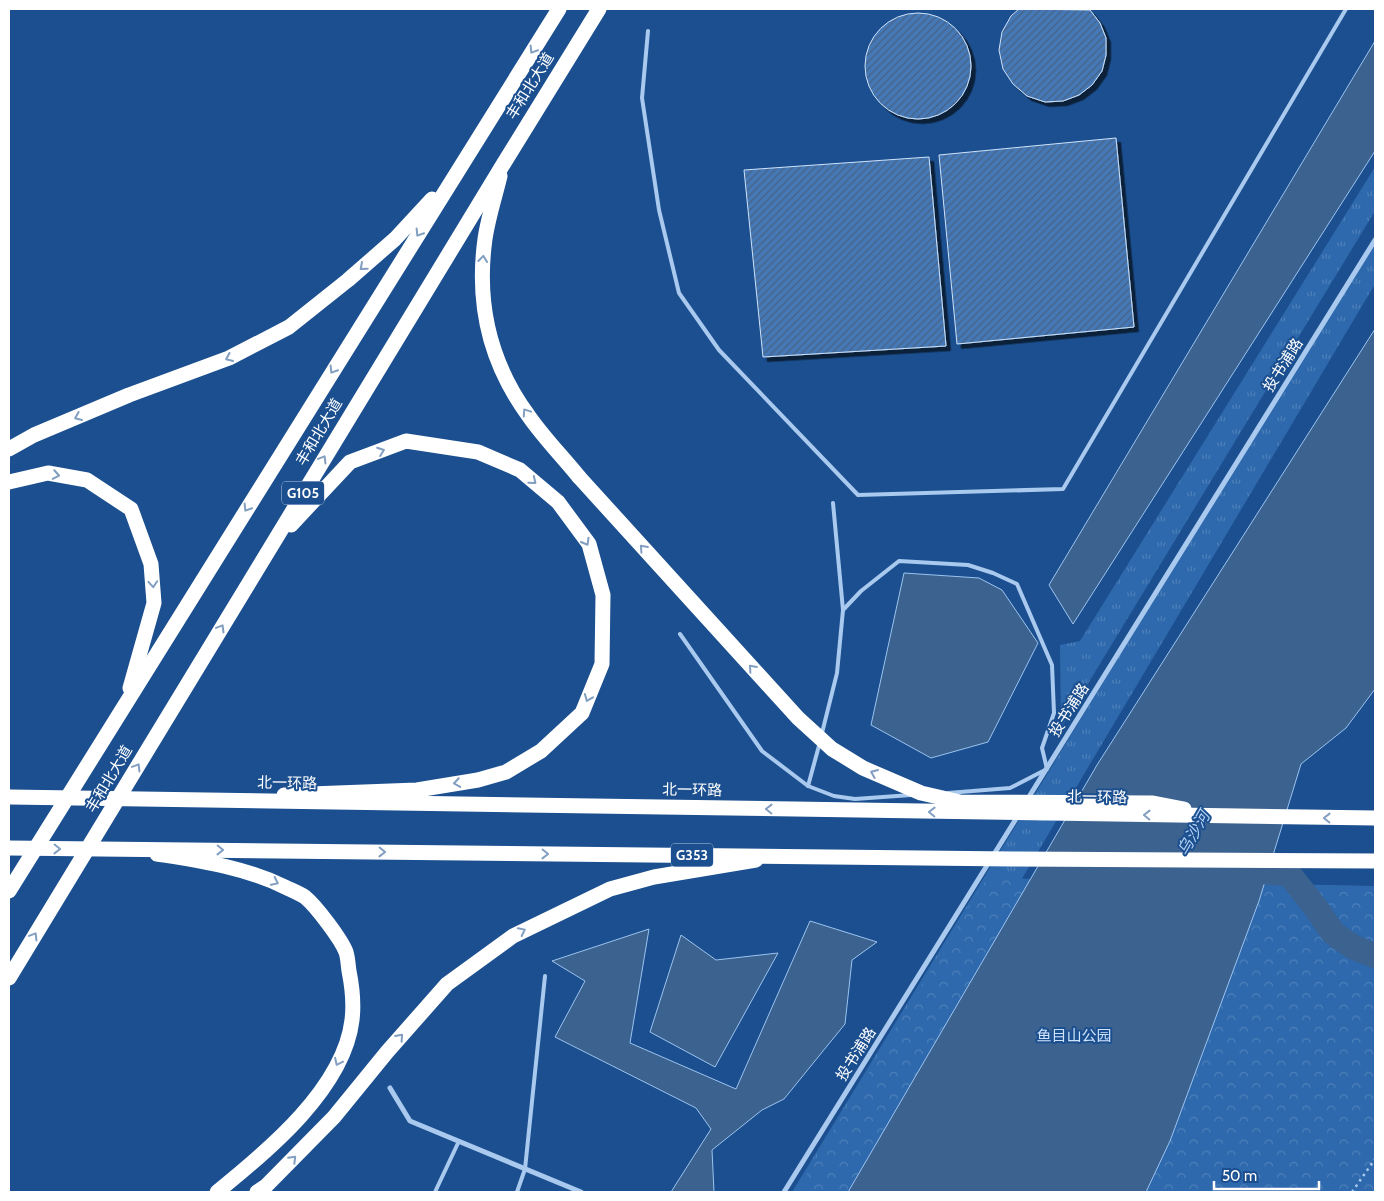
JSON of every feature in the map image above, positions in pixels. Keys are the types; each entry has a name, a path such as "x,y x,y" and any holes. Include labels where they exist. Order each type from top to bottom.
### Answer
{"highway":[{"name":"丰和北大道","path":"9,891 559,9"},
{"name":"丰和北大道","path":"9,978 599,9"},
{"path":"504,163 485,238 482,275 484,314 492,349 505,380 528,416 579,477 798,718 832,749 863,768 921,793 960,802 1153,803 1232,817"},
{"path":"9,449 34,435 129,395 228,358 289,327 348,280 395,239 458,170"},
{"path":"178,799 417,790 478,780 506,772 541,751 582,714 602,664 603,595 589,544 558,502 520,470 478,452 406,442 350,462 268,550"},
{"path":"9,482 48,473 87,480 131,509 151,564 154,603 124,706"},
{"name":"北一环路","path":"9,797 1375,818"},
{"name":"G353","path":"9,848 1375,860"},
{"path":"126,849 214,863 263,876 305,897 328,924 346,951 352,985 352,1020 343,1053 329,1081 301,1116 230,1183 217,1192"},
{"path":"257,1192 266,1186 334,1118 387,1052 447,984 513,936 610,889 654,877 779,856"}],"street":[{"name":"投书浦路","path":"784,1192 1375,240"},
{"path":"390,1088 410,1121 581,1192"}],"lane":[{"path":"648,31 642,98 659,210 679,293 718,350 858,495 907,494 1063,489 1346,9"},
{"path":"808,786 837,673 843,610 833,503"},
{"path":"680,634 762,752 808,786 834,796 855,799 1010,788 1047,769 1042,748 1054,713 1052,665 1017,584 993,573 968,565 898,561 861,591 843,610"},
{"path":"517,1192 525,1169 545,976"},
{"path":"435,1192 459,1141"}],"path":[{"path":"1352,1192 1375,1159"}],"green space":[{"path":"1375,167 1375,211 1061,728 1060,645 1080,641"},
{"path":"1375,237 1375,284 836,1192 792,1192"},
{"name":"鱼目山公园","path":"987,878 1375,886 1375,1192 796,1192"}],"water":[{"path":"1375,41 1375,151 1073,624 1049,585"},
{"name":"乌沙河","path":"1375,329 1375,689 1346,728 1301,764 1259,901 1170,1141 1146,1192 848,1192 1097,765"},
{"path":"904,573 979,578 1002,590 1038,643 988,742 931,758 871,725"},
{"path":"810,921 877,942 852,960 845,1024 784,1099 762,1110 712,1150 714,1192 671,1192 711,1129 696,1108 555,1037 585,981 552,961 649,929 630,1043 736,1089"},
{"path":"681,935 716,960 778,953 715,1067 650,1032"}],"building":[{"path":"1019,9 1090,10 1100,23 1106,38 1106,55 1102,71 1092,85 1079,95 1063,101 1045,102 1027,96 1013,84 1003,69 999,50 1002,32 1011,16"},
{"path":"918,13 938,17 956,28 967,46 971,66 967,86 956,104 938,115 918,119 898,115 880,104 869,86 865,66 869,46 880,28 898,17"},
{"path":"1116,138 1134,327 957,344 939,155"},
{"path":"929,157 946,346 763,357 744,170"}],"waterway":[{"path":"1243,870 1289,874 1333,933 1353,947 1375,956"}]}
